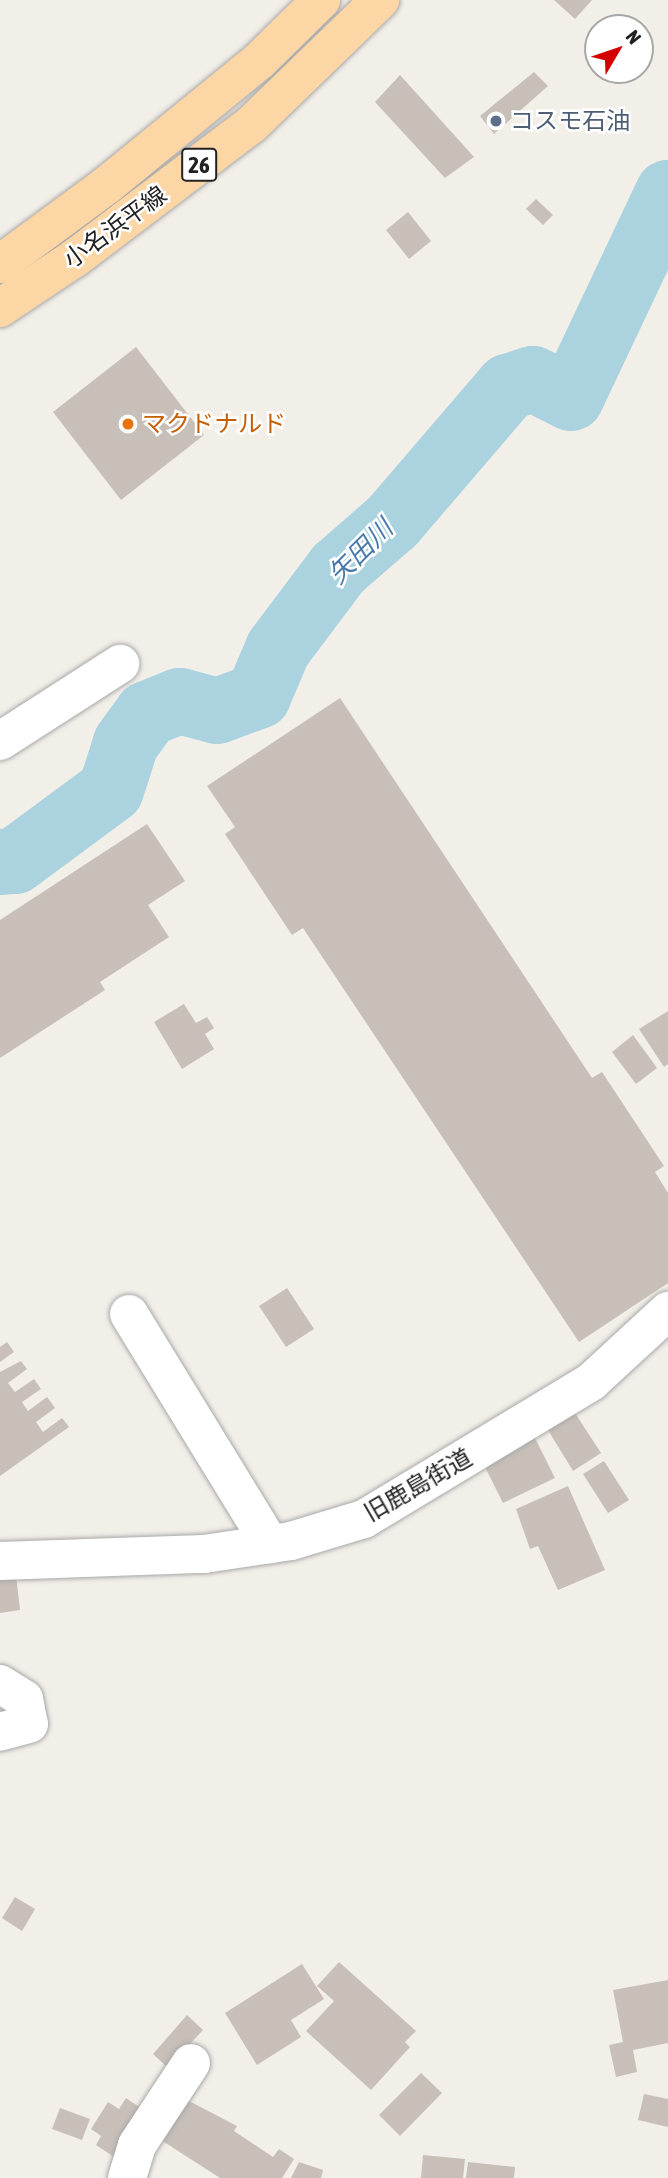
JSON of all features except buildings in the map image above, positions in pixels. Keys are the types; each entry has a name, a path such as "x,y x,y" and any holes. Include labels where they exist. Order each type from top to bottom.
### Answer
{"main road":[{"name":"小名浜平線","path":"0,264 107,185 249,69 321,0"},
{"name":"小名浜平線","path":"0,307 75,258 251,125 380,0"}],"street":[{"path":"0,741 120,664"},
{"name":"旧鹿島街道","path":"0,1561 204,1554 270,1544 364,1518 592,1382 668,1311"},
{"path":"129,1314 270,1544"},
{"path":"0,1684 24,1699 29,1724 0,1732"},
{"path":"127,2178 138,2145 191,2063"}],"waterway":[{"name":"矢田川","path":"0,862 15,861 111,790 126,743 147,714 180,701 217,711 258,696 278,649 338,569 393,521 508,387 533,379 571,398 668,193"}],"place":[{"name":"コスモ石油","path":"496,121"},
{"name":"マクドナルド","path":"128,424"}]}
